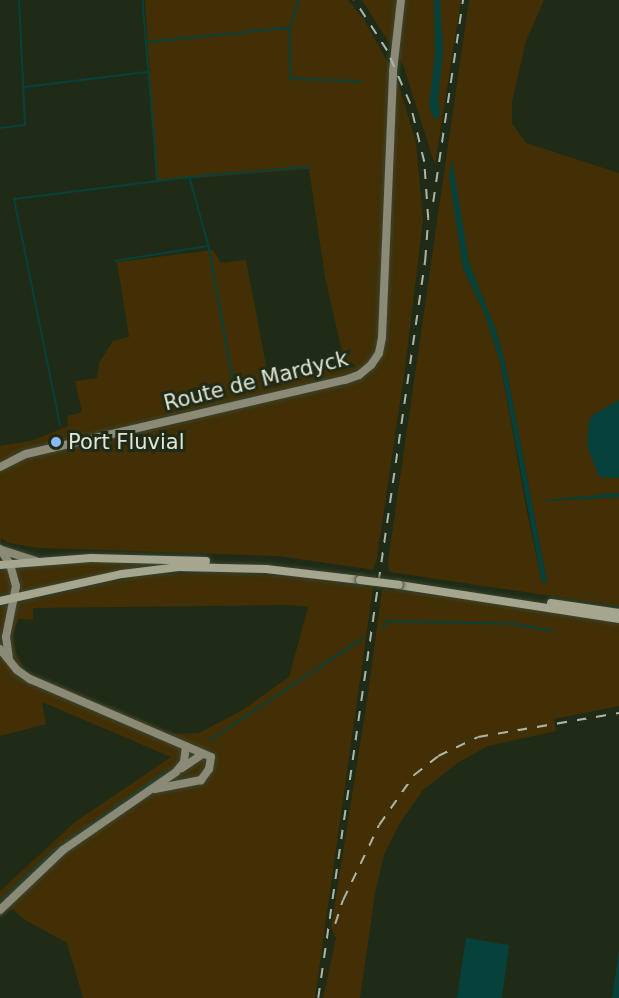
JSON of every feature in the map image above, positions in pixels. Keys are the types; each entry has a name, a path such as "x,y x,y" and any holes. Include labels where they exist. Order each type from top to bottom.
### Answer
{"main road":[{"name":"Route de Mardyck","path":"0,467 26,454 345,380 369,368 377,356 382,337 393,71 401,0"},
{"path":"0,549 38,561"},
{"path":"0,549 5,565 16,582 16,598 6,637 9,661"},
{"path":"5,565 99,558 216,561 288,566 619,613"},
{"path":"0,601 115,575 179,567 266,569 361,578"},
{"path":"399,583 619,619"},
{"path":"0,649 9,661 30,680 207,756"},
{"path":"176,772 184,762 186,746"},
{"path":"0,910 63,850 155,789 176,772 207,756"},
{"path":"155,789 201,780 209,769 207,756"}],"shaded area":[{"path":"145,0 348,0 363,18 397,79 416,142 423,220 405,369 377,558 373,570 279,556 39,548 8,543 1,538 0,559 0,446 34,440 68,426 67,416 82,412 75,381 97,378 99,363 113,341 129,337 117,262 213,250 221,263 246,260 269,381 345,365 325,277 309,169 156,181"},
{"path":"362,0 461,0 435,165 403,65"},
{"path":"469,0 544,0 526,41 512,102 512,123 526,143 619,173 619,493 542,501 619,497 619,606 389,572 388,561","holes":["451,163 469,263 496,331 505,363 547,582 542,582 527,512 500,361 484,312 463,268 450,176"]},
{"path":"95,560 119,560 146,564 146,567 113,571 43,588 0,595 0,571"},
{"path":"228,573 294,577 373,588 315,998 83,998 67,943 25,920 11,908 0,918 0,891 75,822 171,757 42,702 46,724 0,736 0,607 131,578 162,574","holes":["289,605 308,607 289,677 241,711 199,733 174,734 25,671 15,651 13,634 16,625 19,619 33,620 33,608"]},
{"path":"382,589 619,623 619,706 554,719 556,731 488,746 459,762 423,790 400,823 384,855 375,894 360,998 323,998 336,938 331,928 367,701"}],"water":[{"path":"434,0 440,0 443,50 438,100 440,113 436,121 429,107 435,54"},
{"path":"452,160 469,263 496,331 505,363 547,582 542,583 500,361 484,312 463,268 449,176"},
{"path":"619,400 619,478 599,477 587,445 589,420 593,415"},
{"path":"619,493 619,497 542,501 545,500"},
{"path":"466,938 509,945 502,998 457,998"},
{"path":"619,951 619,998 612,998"}],"waterway":[{"path":"0,128 25,125 19,0"},
{"path":"143,0 158,181"},
{"path":"299,0 290,30 291,79 361,81"},
{"path":"148,42 285,28 289,30"},
{"path":"25,87 148,72"},
{"path":"60,425 14,199 190,177 310,167"},
{"path":"190,178 209,246 235,391"},
{"path":"115,261 208,246"},
{"path":"383,628 388,621 516,624 552,631"},
{"path":"209,741 362,639"},
{"path":"0,901 51,853 167,771"}],"railway":[{"path":"318,998 425,260 428,219 424,162 410,104 387,51 354,0"},
{"path":"433,202 463,0"},
{"path":"335,924 343,900 379,825 414,775 438,756 478,737 619,713"}],"place":[{"name":"Port Fluvial","path":"56,442"}]}
